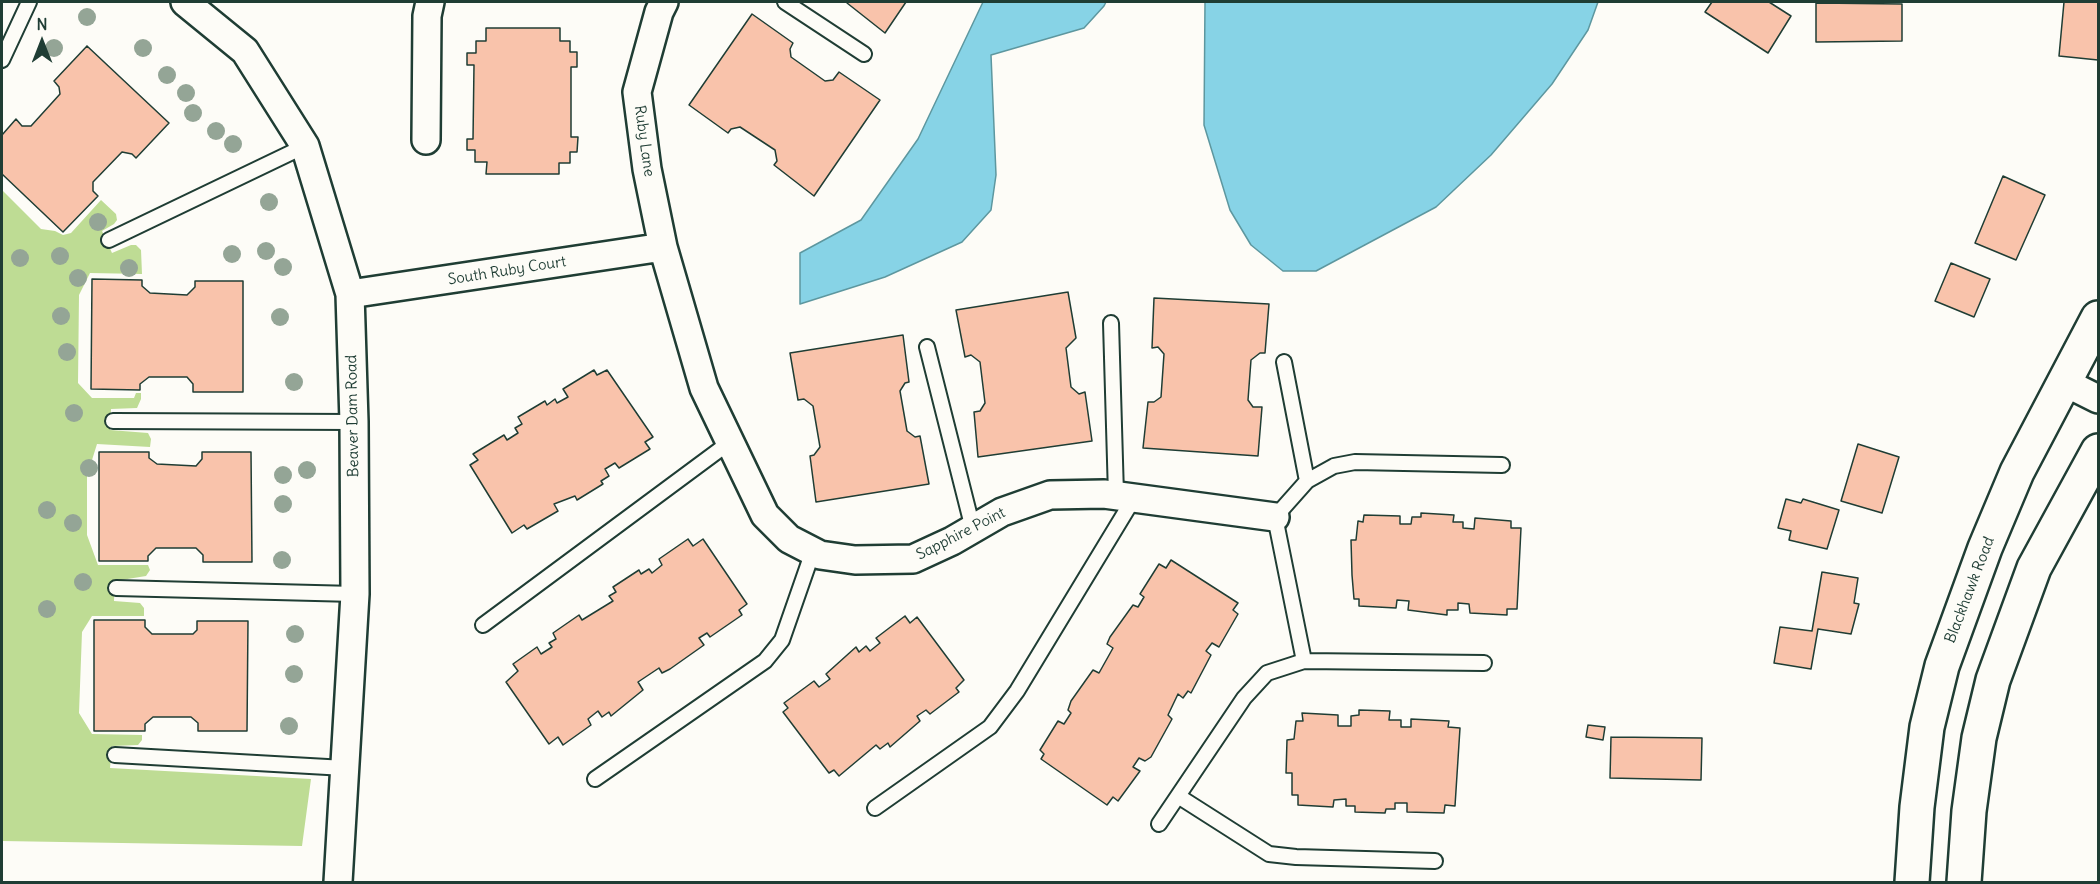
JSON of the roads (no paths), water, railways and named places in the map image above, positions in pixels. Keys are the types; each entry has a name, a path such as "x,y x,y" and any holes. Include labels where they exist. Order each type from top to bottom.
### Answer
{"street":[{"name":"Beaver Dam Road","path":"185,2 245,51 305,146 350,294 354,422 355,594 338,882"},
{"path":"426,140 427,16 430,2"},
{"name":"Ruby Lane","path":"663,247 647,170 638,92 659,12 664,2"},
{"name":"South Ruby Court","path":"350,294 663,247"},
{"name":"Sapphire Point","path":"663,247 704,388 765,515 789,539 820,555 855,560 913,559 952,541 1002,512 1050,495 1125,496 1275,517"},
{"name":"Blackhawk Road","path":"1912,882 1917,807 1927,727 1942,666 1985,548 2017,472 2098,318"},
{"path":"2064,382 2098,399"},
{"path":"1964,882 1969,811 1979,738 1993,680 2034,568 2098,451"}],"lane":[{"path":"2,60 29,2"},
{"path":"785,2 864,54"},
{"path":"109,240 305,146"},
{"path":"875,808 990,727 1017,691 1125,496 1111,323"},
{"path":"927,346 973,529"},
{"path":"1284,362 1306,481"},
{"path":"113,421 354,422"},
{"path":"483,625 730,442"},
{"path":"1304,660 1275,517 1306,481 1334,466 1355,462 1502,465"},
{"path":"595,779 765,661 782,640 813,551"},
{"path":"116,588 355,594"},
{"path":"1159,824 1244,698 1267,673 1304,660 1484,663"},
{"path":"115,754 345,768"},
{"path":"1178,796 1269,854 1296,857 1435,861"}],"water":[{"path":"983,2 1106,2 1084,28 991,55 996,175 991,210 962,242 885,277 800,304 800,253 861,220 918,139"},
{"path":"1205,2 1598,2 1588,30 1552,84 1491,155 1436,207 1316,271 1283,271 1251,245 1230,210 1204,125"}]}
